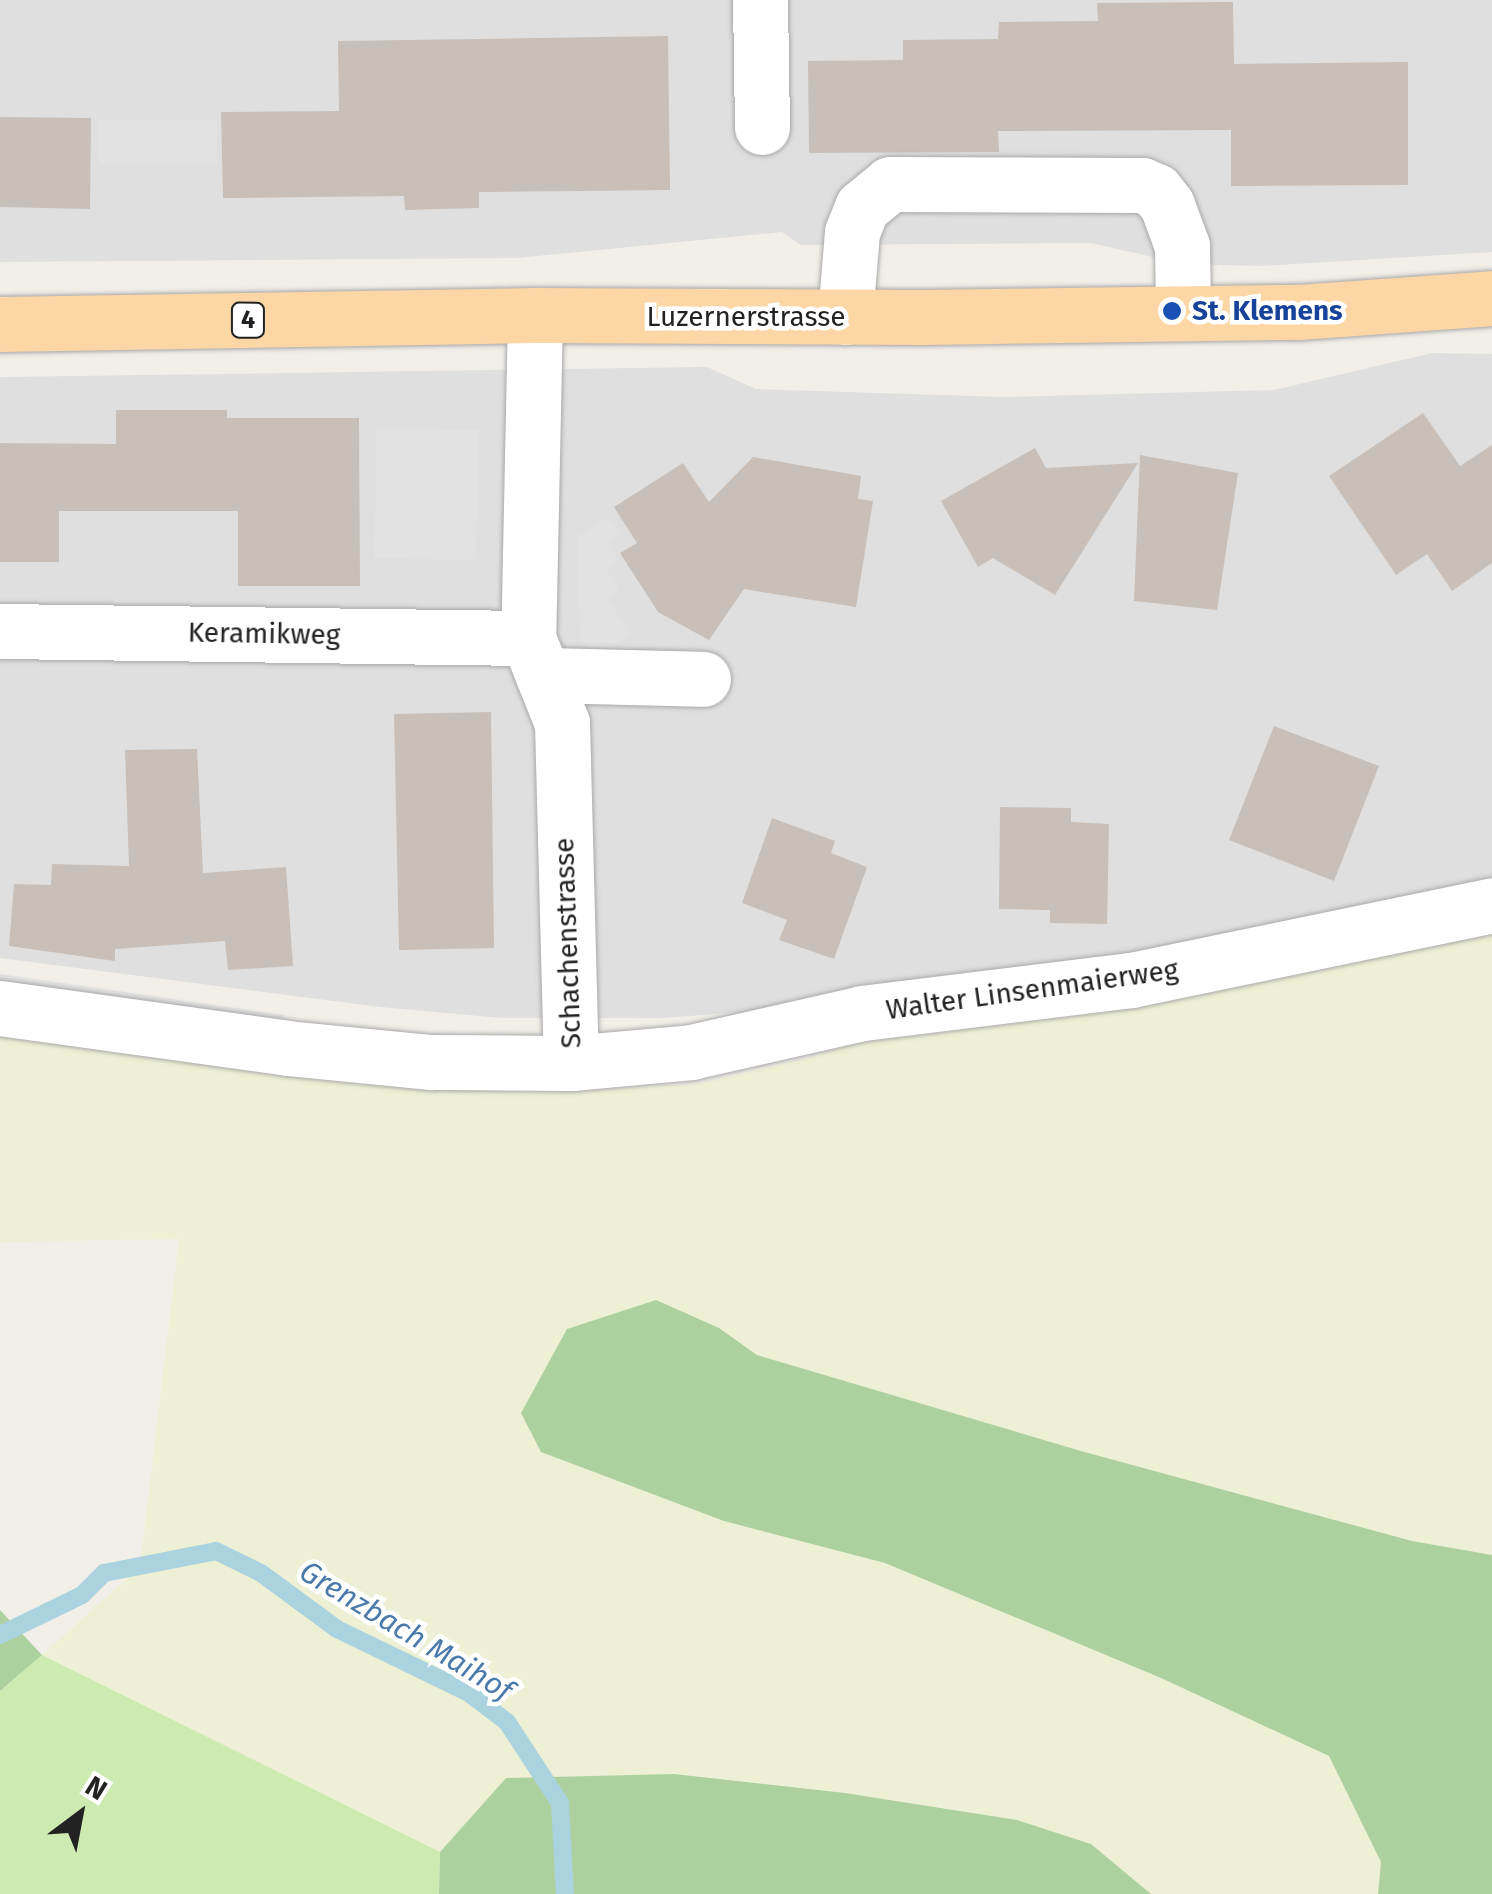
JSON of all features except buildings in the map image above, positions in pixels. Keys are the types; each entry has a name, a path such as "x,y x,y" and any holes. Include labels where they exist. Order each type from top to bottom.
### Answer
{"main road":[{"name":"Luzernerstrasse","path":"0,324 535,315 845,317 1298,312 1492,298"}],"street":[{"path":"760,0 762,127"},
{"path":"845,317 852,232 862,207 890,184 1142,185 1156,191 1167,205 1182,246 1183,312"},
{"name":"Schachenstrasse","path":"0,1008 288,1048 431,1062 571,1063 562,724 535,656 535,315"},
{"name":"Keramikweg","path":"0,631 535,656 703,679"},
{"name":"Walter Linsenmaierweg","path":"571,1063 692,1052 862,1013 1131,980 1492,904"}],"shaded area":[{"path":"0,0 1492,0 1492,252 1263,266 1183,264 1091,243 801,245 782,232 517,258 0,262"},
{"path":"99,119 217,120 217,164 99,164"},
{"path":"1432,353 1492,354 1492,896 810,1007 663,1018 501,1018 380,1007 0,958 0,377 707,367 756,389 1003,397 1274,390"},
{"path":"377,428 479,430 476,560 374,558"},
{"path":"609,517 621,535 608,543 619,562 607,569 619,590 607,597 630,635 598,656 580,639 577,537"},
{"path":"0,974 284,1015 281,1034 0,993"}],"green space":[{"path":"1492,923 1492,1555 1412,1541 1081,1451 757,1355 719,1328 522,1413 541,1452 724,1521 885,1563 1161,1678 1330,1756 1381,1862 1378,1894 1151,1894 1091,1844 1017,1820 845,1793 674,1774 506,1778 440,1852 42,1655 140,1567 179,1239 0,1242 0,1028 423,1082 590,1090 698,1084 817,1056 876,1035"},
{"path":"656,1300 719,1328 757,1355 1081,1451 1412,1541 1492,1555 1492,1894 1378,1894 1381,1862 1329,1756 1161,1678 885,1563 724,1521 541,1452 521,1413 567,1329"},
{"path":"0,1610 42,1655 0,1691"},
{"path":"42,1655 440,1852 439,1894 0,1894 0,1691"},
{"path":"674,1774 845,1793 1017,1820 1091,1844 1151,1894 439,1894 440,1852 506,1778"}],"waterway":[{"name":"Grenzbach Maihof","path":"0,1635 82,1595 104,1573 216,1551 261,1573 337,1629 469,1693 507,1722 560,1803 565,1894"}],"place":[{"name":"St. Klemens","path":"1172,311"}]}
